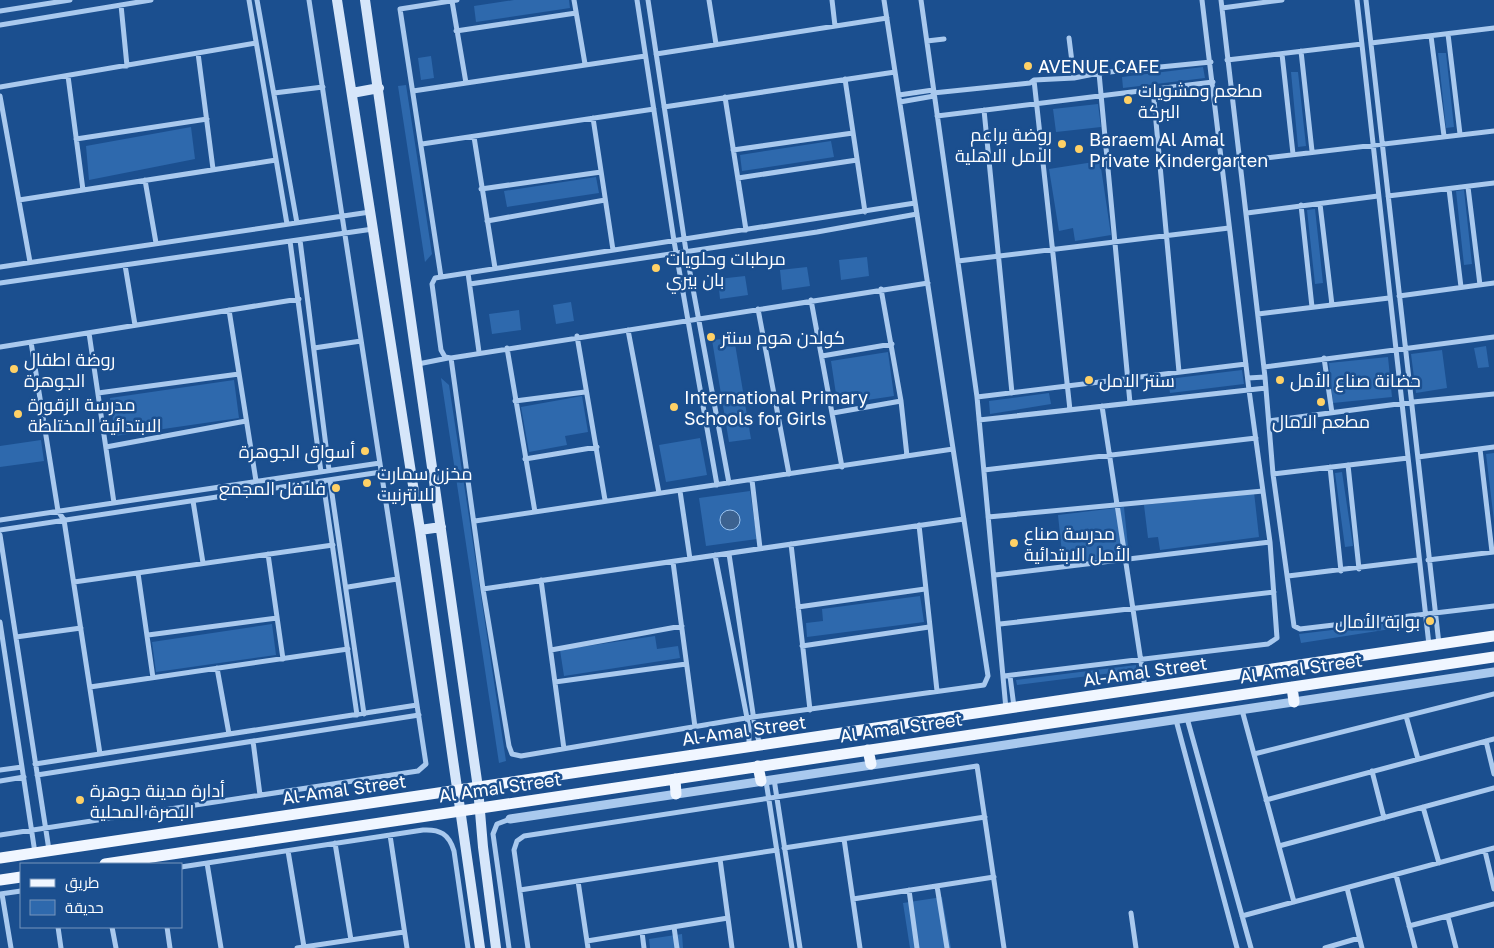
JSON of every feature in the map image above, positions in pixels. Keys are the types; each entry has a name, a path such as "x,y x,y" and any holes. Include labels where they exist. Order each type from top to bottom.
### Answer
{"main road":[{"path":"337,0 420,530 480,948"},
{"path":"365,0 478,788 496,948"},
{"path":"352,93 379,88"},
{"path":"420,530 441,527"},
{"name":"Al-Amal Street","path":"0,858 478,788 754,741 920,722 1494,636"},
{"name":"Al Amal Street","path":"112,863 1494,657"},
{"path":"1292,687 1294,702"},
{"path":"920,722 922,742"},
{"path":"868,750 871,764"},
{"path":"758,766 767,780"},
{"path":"674,779 676,794"},
{"path":"0,880 20,877"}],"street":[{"path":"0,12 70,0"},
{"path":"0,25 151,0"},
{"path":"249,0 286,224"},
{"path":"257,0 297,223"},
{"path":"0,835 423,769 426,759 309,0"},
{"path":"441,277 400,9 454,0 456,31 466,83"},
{"path":"574,0 585,64"},
{"path":"637,0 674,241 717,486"},
{"path":"648,0 686,251 729,483"},
{"path":"710,0 716,44"},
{"path":"832,0 835,26"},
{"path":"450,358 475,521 483,589 512,754 521,756 746,718 981,686 987,680 884,0"},
{"path":"921,0 977,398 1004,676 1010,708"},
{"path":"1004,676 1272,643 1276,641 1278,635 1270,542 1249,390 1211,62 1202,0"},
{"path":"1221,0 1264,367 1273,474 1293,624 1298,629 1494,606"},
{"path":"1222,8 1282,0"},
{"path":"1357,0 1389,298 1403,403 1424,614 1434,645"},
{"path":"1366,0 1404,348 1413,402 1434,613 1434,645"},
{"path":"120,5 127,66"},
{"path":"456,31 576,13"},
{"path":"656,54 887,18"},
{"path":"1371,43 1494,28"},
{"path":"1448,34 1460,134"},
{"path":"1431,36 1444,136"},
{"path":"1069,38 1074,78"},
{"path":"927,41 944,39"},
{"path":"0,87 256,44"},
{"path":"1227,60 1362,44"},
{"path":"1301,52 1312,151"},
{"path":"198,54 213,169"},
{"path":"1282,54 1293,154"},
{"path":"413,91 645,56"},
{"path":"899,95 1030,83 1034,80 1074,78 1099,73 1211,62"},
{"path":"664,107 895,72"},
{"path":"1099,73 1130,403"},
{"path":"68,76 83,190"},
{"path":"845,79 865,212"},
{"path":"1034,80 1070,410"},
{"path":"937,116 1213,82"},
{"path":"274,93 323,87"},
{"path":"1153,89 1179,372"},
{"path":"900,102 933,93"},
{"path":"0,96 3,132 19,200 30,262"},
{"path":"725,97 746,230"},
{"path":"422,144 654,109"},
{"path":"984,110 1012,393"},
{"path":"593,118 613,250"},
{"path":"76,139 207,119"},
{"path":"1240,161 1381,142 1494,130"},
{"path":"733,150 853,133"},
{"path":"474,137 495,268"},
{"path":"19,200 276,160"},
{"path":"738,178 857,160"},
{"path":"482,189 601,172"},
{"path":"145,180 156,244"},
{"path":"1388,196 1494,183"},
{"path":"1468,187 1480,285"},
{"path":"1449,190 1460,287"},
{"path":"1247,213 1378,196"},
{"path":"487,220 605,200"},
{"path":"450,358 441,353 432,284 434,279 915,203"},
{"path":"1320,204 1332,304"},
{"path":"1301,206 1312,307"},
{"path":"0,267 370,212"},
{"path":"470,284 817,232 917,214"},
{"path":"958,261 1229,228"},
{"path":"0,282 373,229"},
{"path":"300,240 314,348 325,471"},
{"path":"290,241 325,471 348,587 364,714"},
{"path":"125,265 135,325"},
{"path":"468,273 479,352"},
{"path":"418,364 577,336 698,320 811,300 928,283"},
{"path":"1399,296 1494,283"},
{"path":"881,289 901,401 907,456"},
{"path":"1258,314 1389,298"},
{"path":"0,348 299,299"},
{"path":"811,300 842,467"},
{"path":"758,309 789,474"},
{"path":"229,310 256,482"},
{"path":"628,330 659,494"},
{"path":"89,332 114,503"},
{"path":"577,336 585,392 605,500"},
{"path":"1264,367 1494,337"},
{"path":"314,348 361,341"},
{"path":"31,342 58,511 64,520 100,754"},
{"path":"822,356 892,344"},
{"path":"507,348 535,512"},
{"path":"1324,358 1332,412"},
{"path":"977,398 1246,364"},
{"path":"98,393 239,374"},
{"path":"1248,378 1265,377"},
{"path":"979,420 1266,388"},
{"path":"515,401 585,392"},
{"path":"1269,421 1403,403 1494,394"},
{"path":"833,413 901,401"},
{"path":"1102,406 1145,688"},
{"path":"106,447 246,421"},
{"path":"984,470 1256,438"},
{"path":"525,459 596,447"},
{"path":"1418,457 1494,447"},
{"path":"475,521 953,449"},
{"path":"1428,560 1493,552 1480,449"},
{"path":"1273,474 1408,458"},
{"path":"0,520 380,463"},
{"path":"1348,465 1359,569"},
{"path":"1330,468 1341,571"},
{"path":"0,530 381,472"},
{"path":"327,480 333,544 357,715"},
{"path":"752,480 760,548"},
{"path":"680,491 690,559"},
{"path":"988,518 1263,491"},
{"path":"193,501 203,563"},
{"path":"483,589 964,519"},
{"path":"919,525 929,627 938,691"},
{"path":"0,535 49,851"},
{"path":"995,575 1270,542"},
{"path":"74,582 333,544"},
{"path":"791,544 810,710"},
{"path":"268,554 283,659"},
{"path":"728,554 755,718 754,741"},
{"path":"715,555 746,718 754,741"},
{"path":"1288,576 1359,569 1418,560"},
{"path":"674,562 695,727"},
{"path":"138,573 153,678"},
{"path":"348,587 397,579"},
{"path":"541,580 564,749"},
{"path":"798,607 925,589"},
{"path":"1000,624 1274,592"},
{"path":"148,635 277,618"},
{"path":"0,622 1,640 36,853"},
{"path":"551,650 682,626"},
{"path":"802,646 929,627"},
{"path":"16,637 81,628"},
{"path":"90,687 348,649"},
{"path":"555,682 686,664"},
{"path":"218,668 229,734"},
{"path":"508,948 493,834 497,824 510,819 1494,672"},
{"path":"1010,676 1010,708"},
{"path":"1254,754 1494,694"},
{"path":"35,764 417,705"},
{"path":"1242,710 1294,902"},
{"path":"37,775 419,715"},
{"path":"1406,716 1418,759"},
{"path":"1187,718 1251,948"},
{"path":"1176,720 1237,948"},
{"path":"1266,800 1494,739"},
{"path":"253,741 260,795"},
{"path":"1486,741 1494,774"},
{"path":"528,948 514,847 519,839 524,836 977,766 1004,948"},
{"path":"0,770 22,767"},
{"path":"1372,771 1384,818"},
{"path":"0,780 24,777"},
{"path":"767,780 777,797 800,948"},
{"path":"767,780 792,948"},
{"path":"1279,846 1494,788"},
{"path":"1423,807 1438,863"},
{"path":"784,848 985,817"},
{"path":"182,867 432,830 449,837 455,857 468,948"},
{"path":"390,835 407,948"},
{"path":"844,839 860,948"},
{"path":"335,844 351,940"},
{"path":"1242,916 1494,848"},
{"path":"520,890 777,850"},
{"path":"288,851 304,947"},
{"path":"1485,851 1494,888"},
{"path":"720,859 732,948"},
{"path":"207,863 221,948"},
{"path":"1396,875 1415,948"},
{"path":"853,899 994,877"},
{"path":"578,881 588,948"},
{"path":"937,886 947,948"},
{"path":"1347,888 1362,948"},
{"path":"909,890 917,948"},
{"path":"11,948 1,894 20,891"},
{"path":"1409,926 1494,904"},
{"path":"1130,913 1136,948"},
{"path":"1448,917 1456,948"},
{"path":"587,941 728,918"},
{"path":"674,927 677,948"},
{"path":"58,928 61,948"},
{"path":"112,928 116,948"},
{"path":"167,928 170,948"},
{"path":"297,948 404,932"},
{"path":"642,932 644,948"},
{"path":"1325,948 1360,938"}],"green space":[{"path":"514,0 569,0 570,8 476,22 474,6"},
{"path":"1438,53 1446,53 1454,127 1446,128"},
{"path":"431,56 434,78 421,80 418,58"},
{"path":"1203,67 1205,78 1123,88 1122,77"},
{"path":"1291,72 1298,72 1306,146 1298,147"},
{"path":"406,85 432,254 425,262 398,86"},
{"path":"1098,104 1101,127 1056,132 1053,109"},
{"path":"191,127 195,159 89,180 86,146"},
{"path":"831,141 834,157 742,171 740,155"},
{"path":"1100,161 1111,235 1075,241 1073,228 1059,231 1049,169"},
{"path":"596,177 599,193 507,207 504,191"},
{"path":"1464,190 1472,264 1464,265 1456,191"},
{"path":"1315,209 1323,283 1315,284 1307,210"},
{"path":"867,257 869,276 841,280 839,260"},
{"path":"807,267 810,286 782,290 780,270"},
{"path":"745,276 748,295 720,299 718,279"},
{"path":"571,302 574,321 556,324 553,305"},
{"path":"519,310 521,330 492,334 489,314"},
{"path":"734,338 751,439 729,442 712,340"},
{"path":"1486,346 1489,367 1478,368 1474,348"},
{"path":"1442,350 1447,388 1416,393 1411,354"},
{"path":"888,352 894,396 860,401 858,391 836,394 831,361"},
{"path":"1388,357 1392,397 1333,403 1329,363"},
{"path":"1242,370 1244,384 1170,393 1168,379"},
{"path":"441,378 449,385 506,761 499,763"},
{"path":"234,380 239,418 115,436 110,398"},
{"path":"1049,393 1051,404 990,414 989,401"},
{"path":"582,396 588,432 565,436 567,445 529,452 521,407"},
{"path":"700,438 707,475 666,482 659,445"},
{"path":"41,440 44,461 0,467 0,446"},
{"path":"1494,453 1494,521 1486,454"},
{"path":"1342,472 1353,546 1345,547 1335,473"},
{"path":"750,491 757,539 706,546 699,498"},
{"path":"1254,492 1259,537 1160,550 1158,537 1148,538 1144,505"},
{"path":"1124,507 1129,556 1063,563 1058,515"},
{"path":"920,596 924,622 807,637 806,623 823,621 822,609"},
{"path":"1415,620 1416,625 1301,643 1299,634"},
{"path":"272,624 276,655 156,672 152,642"},
{"path":"655,636 657,649 678,646 680,658 564,676 560,650"},
{"path":"1136,665 1136,670 1017,685 1016,680"},
{"path":"942,897 951,948 910,948 903,903"},
{"path":"682,934 683,948 650,948 649,939"}],"shaded area":[{"path":"730,510 737,513 740,520 737,527 730,530 723,527 720,520 723,513"}],"place":[{"name":"AVENUE CAFE","path":"1028,66"},
{"name":"مطعم ومشويات البركة","path":"1128,100"},
{"name":"روضة براعم الامل الاهلية","path":"1062,144"},
{"name":"Baraem Al Amal Private Kindergarten","path":"1079,149"},
{"name":"مرطبات وحلويات بان بيري","path":"656,268"},
{"name":"كولدن هوم سنتر","path":"711,337"},
{"name":"روضة اطفال الجوهرة","path":"14,369"},
{"name":"سنتر الامل","path":"1089,380"},
{"name":"حضانة صناع الأمل","path":"1280,380"},
{"name":"مطعم الامال","path":"1321,402"},
{"name":"International Primary Schools for Girls","path":"674,407"},
{"name":"مدرسة الزقورة الابتدائية المختلطة","path":"18,414"},
{"name":"أسواق الجوهرة","path":"365,451"},
{"name":"مخزن سمارت للانترنيت","path":"367,483"},
{"name":"فلافل المجمع","path":"336,488"},
{"name":"مدرسة صناع الأمل الابتدائية","path":"1014,543"},
{"name":"بوابة الأمال","path":"1430,621"},
{"name":"أدارة مدينة جوهرة البصرة المحلية","path":"80,800"}]}
